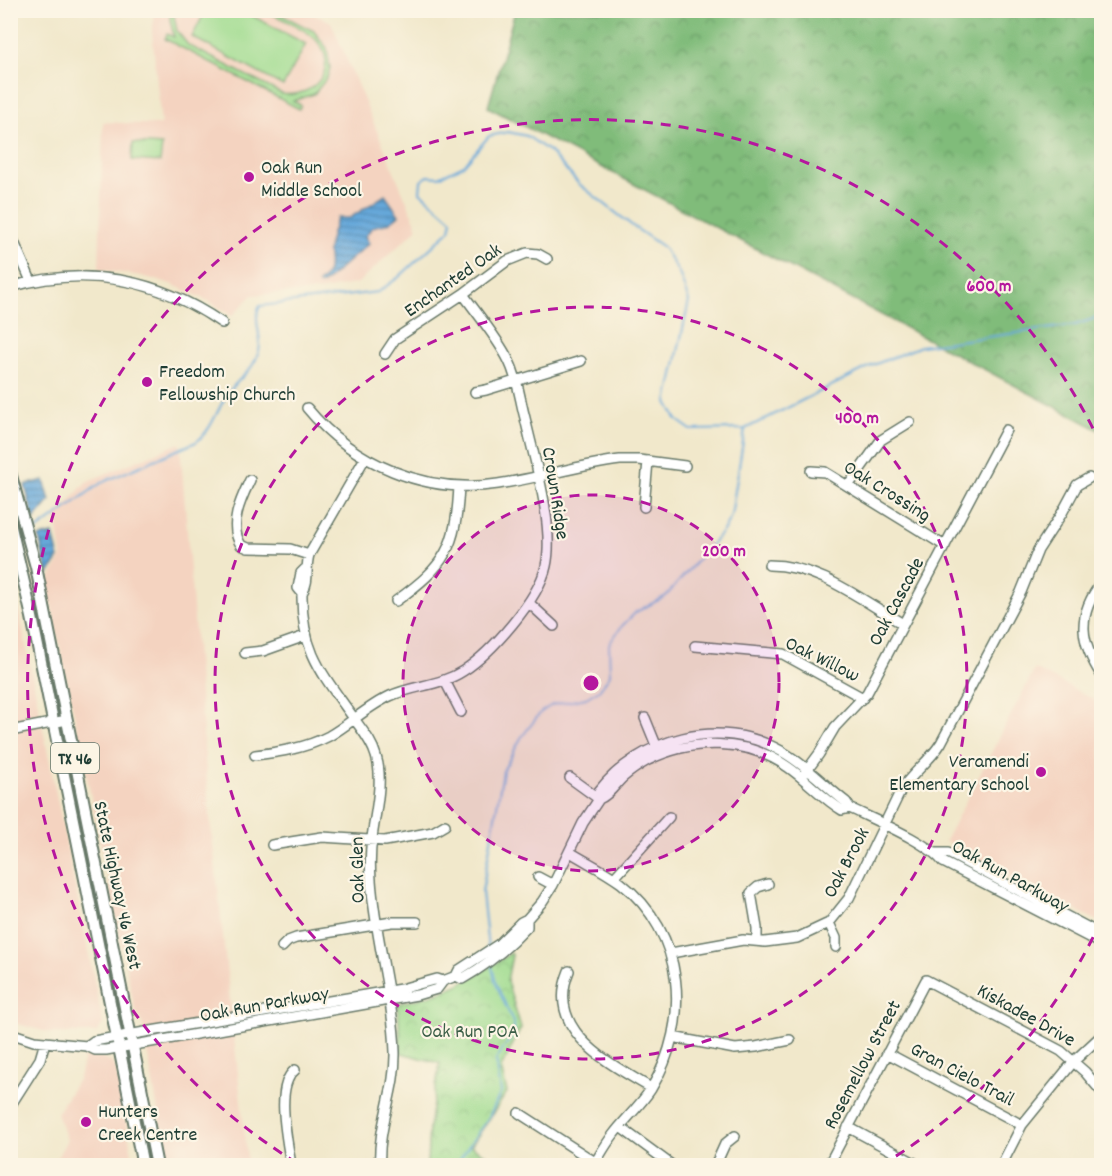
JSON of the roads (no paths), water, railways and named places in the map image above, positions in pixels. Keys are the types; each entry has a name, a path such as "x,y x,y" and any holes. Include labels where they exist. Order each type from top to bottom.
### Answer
{"main road":[{"name":"State Highway 46 West","path":"10,472 36,567 157,1166"},
{"name":"State Highway 46 West","path":"10,523 143,1166"}],"street":[{"path":"10,233 32,281"},
{"name":"Enchanted Oak","path":"385,354 395,339 463,294 513,257 533,253 547,259"},
{"path":"10,287 32,281 88,277 135,283 171,294 222,323"},
{"name":"Crown Ridge","path":"255,755 300,748 316,742 392,695 445,681 458,674 477,661 529,603 539,586 544,572 548,544 539,476 516,381 506,356 463,294"},
{"path":"475,392 581,362"},
{"path":"307,408 328,431 365,458 408,477 435,484 459,486 497,484 610,461 648,461 685,466"},
{"path":"848,486 881,440 910,422"},
{"name":"Oak Cascade","path":"804,773 835,727 863,698 1006,430"},
{"name":"Oak Glen","path":"365,458 309,555 305,569 301,573 298,588 302,593 301,614 305,636 317,665 369,740 378,763 371,880 395,1052 395,1066 382,1127 380,1166"},
{"path":"644,507 648,461"},
{"name":"Oak Crossing","path":"811,471 825,472 945,546"},
{"name":"Oak Brook","path":"671,953 722,943 757,940 765,942 797,938 829,924 849,898 901,790 911,776 936,752 961,713 1021,592 1038,550 1077,485 1089,478"},
{"path":"250,480 236,517 237,538 241,545 248,548 290,549 309,555"},
{"path":"396,601 431,574 448,549 455,528 459,486"},
{"path":"769,565 782,565 812,572 903,624"},
{"path":"1101,582 1084,620 1084,640 1101,676"},
{"path":"529,603 554,626"},
{"path":"245,653 263,651 305,636"},
{"name":"Oak Willow","path":"695,645 783,654 863,698"},
{"path":"445,681 461,712"},
{"path":"645,718 659,750"},
{"path":"10,731 67,720"},
{"name":"Oak Run Parkway","path":"10,1033 45,1042 87,1046 94,1041 119,1043 388,995 417,995 437,988 443,981 456,976 459,970 473,967 514,935 521,922 527,920 553,885 598,799 606,796 622,778 659,750 695,745 737,746 769,756 804,773 846,801 850,808 936,853 943,862 1101,934"},
{"path":"570,778 598,799"},
{"path":"614,878 669,817"},
{"path":"272,845 322,837 385,841 428,833 445,825"},
{"path":"519,1113 594,1164 651,1088 664,1063 672,1037 677,993 676,974 671,953 650,913 638,898 614,878 570,852"},
{"path":"538,876 553,885"},
{"path":"757,940 751,893 755,888 768,884"},
{"name":"Oak Run Parkway","path":"1049,912 1101,944"},
{"path":"282,947 288,941 296,938 399,921 417,922"},
{"path":"829,924 836,938 836,947"},
{"path":"569,970 563,986 565,1009 583,1041 604,1061 651,1088"},
{"name":"Rosemellow Street","path":"828,1166 926,980"},
{"name":"Kiskadee Drive","path":"926,980 1047,1043 1074,1061 1101,1092"},
{"path":"1001,1166 1022,1125 1074,1061 1101,1035"},
{"path":"672,1037 735,1048 756,1047 790,1040"},
{"path":"10,1106 40,1059 45,1042"},
{"name":"Gran Cielo Trail","path":"887,1053 1022,1125"},
{"path":"291,1166 283,1093 287,1079 295,1070"},
{"path":"620,1127 672,1166"},
{"path":"848,1127 921,1166"},
{"path":"715,1166 725,1144 735,1136"}],"water":[{"path":"385,195 399,215 389,223 371,228 365,237 369,243 323,284 319,285 318,283 328,269 329,244 337,218 350,218"},
{"path":"44,480 50,501 34,520 25,485"},
{"path":"53,534 59,558 48,575 39,537"}],"waterway":[{"path":"37,530 101,483 196,442 202,437 229,392 250,369 256,358 260,345 257,317 260,306 378,292 399,277 450,230 452,220 420,192 421,181 428,176 439,177 464,165 489,136 508,132 527,136 550,152 579,184 663,247 679,273 689,301 667,402 677,420 691,430 745,429 871,366 921,346 1075,325 1093,319 1102,312"},
{"path":"488,949 482,892 503,771 521,738 541,712 552,705 586,698 599,690 610,675 609,644 622,626 636,612 666,596 723,531 731,516 745,429"},
{"path":"455,1166 489,1117 501,1092 496,1060 514,1033 514,1024 496,984 491,963"}],"place":[{"name":"Oak Run Middle School","path":"249,177"},
{"name":"Freedom Fellowship Church","path":"147,382"},
{"name":"Veramendi Elementary School","path":"1041,772"},
{"name":"Hunters Creek Centre","path":"86,1122"}],"park label":[{"name":"Oak Run POA","path":"470,1030"}]}
